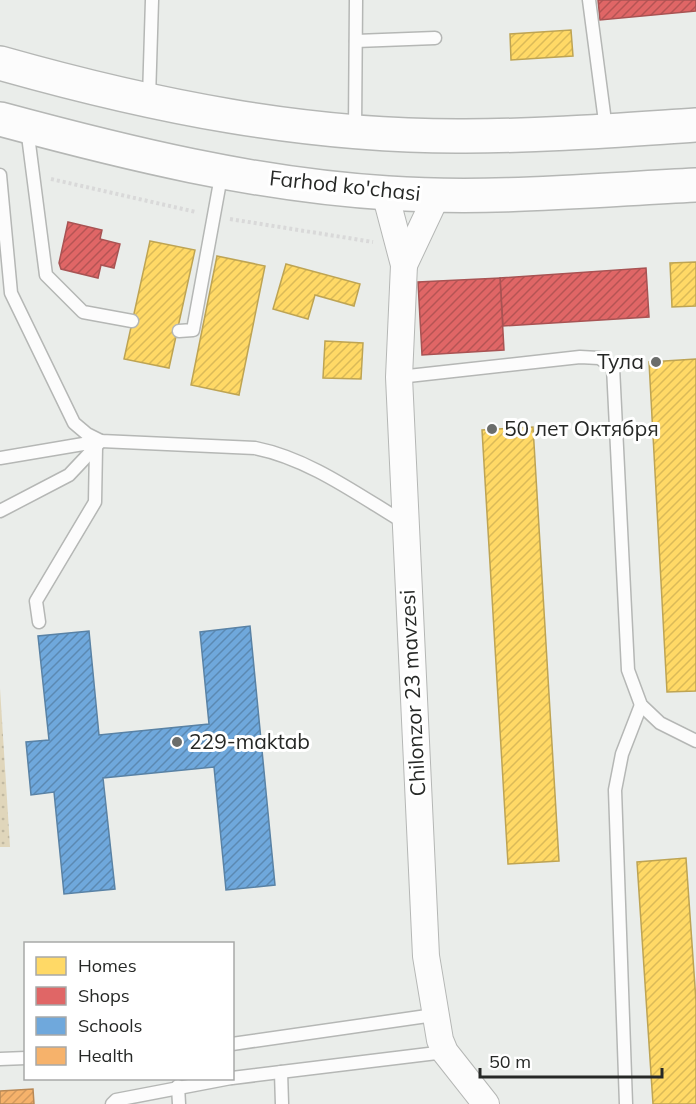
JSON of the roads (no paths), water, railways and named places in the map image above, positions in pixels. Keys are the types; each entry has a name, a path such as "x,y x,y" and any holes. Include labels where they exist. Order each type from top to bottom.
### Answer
{"main road":[{"path":"0,63 149,102 239,118 355,131 464,136 696,125"},
{"name":"Farhod ko'chasi","path":"14,123 113,149 222,170 385,193 438,195 696,185"}],"street":[{"name":"Chilonzor 23 mavzesi","path":"385,193 404,265 399,377 426,956 434,1015 445,1052 486,1104"},
{"name":"Chilonzor 23 mavzesi","path":"404,265 438,195"}],"lane":[{"path":"149,102 152,0"},
{"path":"355,131 356,0"},
{"path":"589,0 606,131"},
{"path":"356,41 435,38"},
{"path":"14,123 46,275 83,312 132,321"},
{"path":"178,331 193,330 222,170"},
{"path":"0,175 5,293 74,423 99,444"},
{"path":"399,377 580,357 599,358 613,367 628,670 641,705 660,723 696,741"},
{"path":"0,511 69,475 99,444"},
{"path":"39,622 36,601 95,502 99,444"},
{"path":"0,458 99,444 255,448 277,453 325,475 405,524"},
{"path":"626,1104 615,790 622,754 641,705"},
{"path":"234,1044 434,1015"},
{"path":"234,1078 445,1052"},
{"path":"0,1059 24,1058"},
{"path":"281,1072 282,1104"},
{"path":"112,1104 116,1100 178,1086 218,1080"},
{"path":"178,1086 179,1104"}],"place":[{"name":"Тула","path":"656,362"},
{"name":"50 лет Октября","path":"492,429"},
{"name":"229-maktab","path":"177,742"}]}
